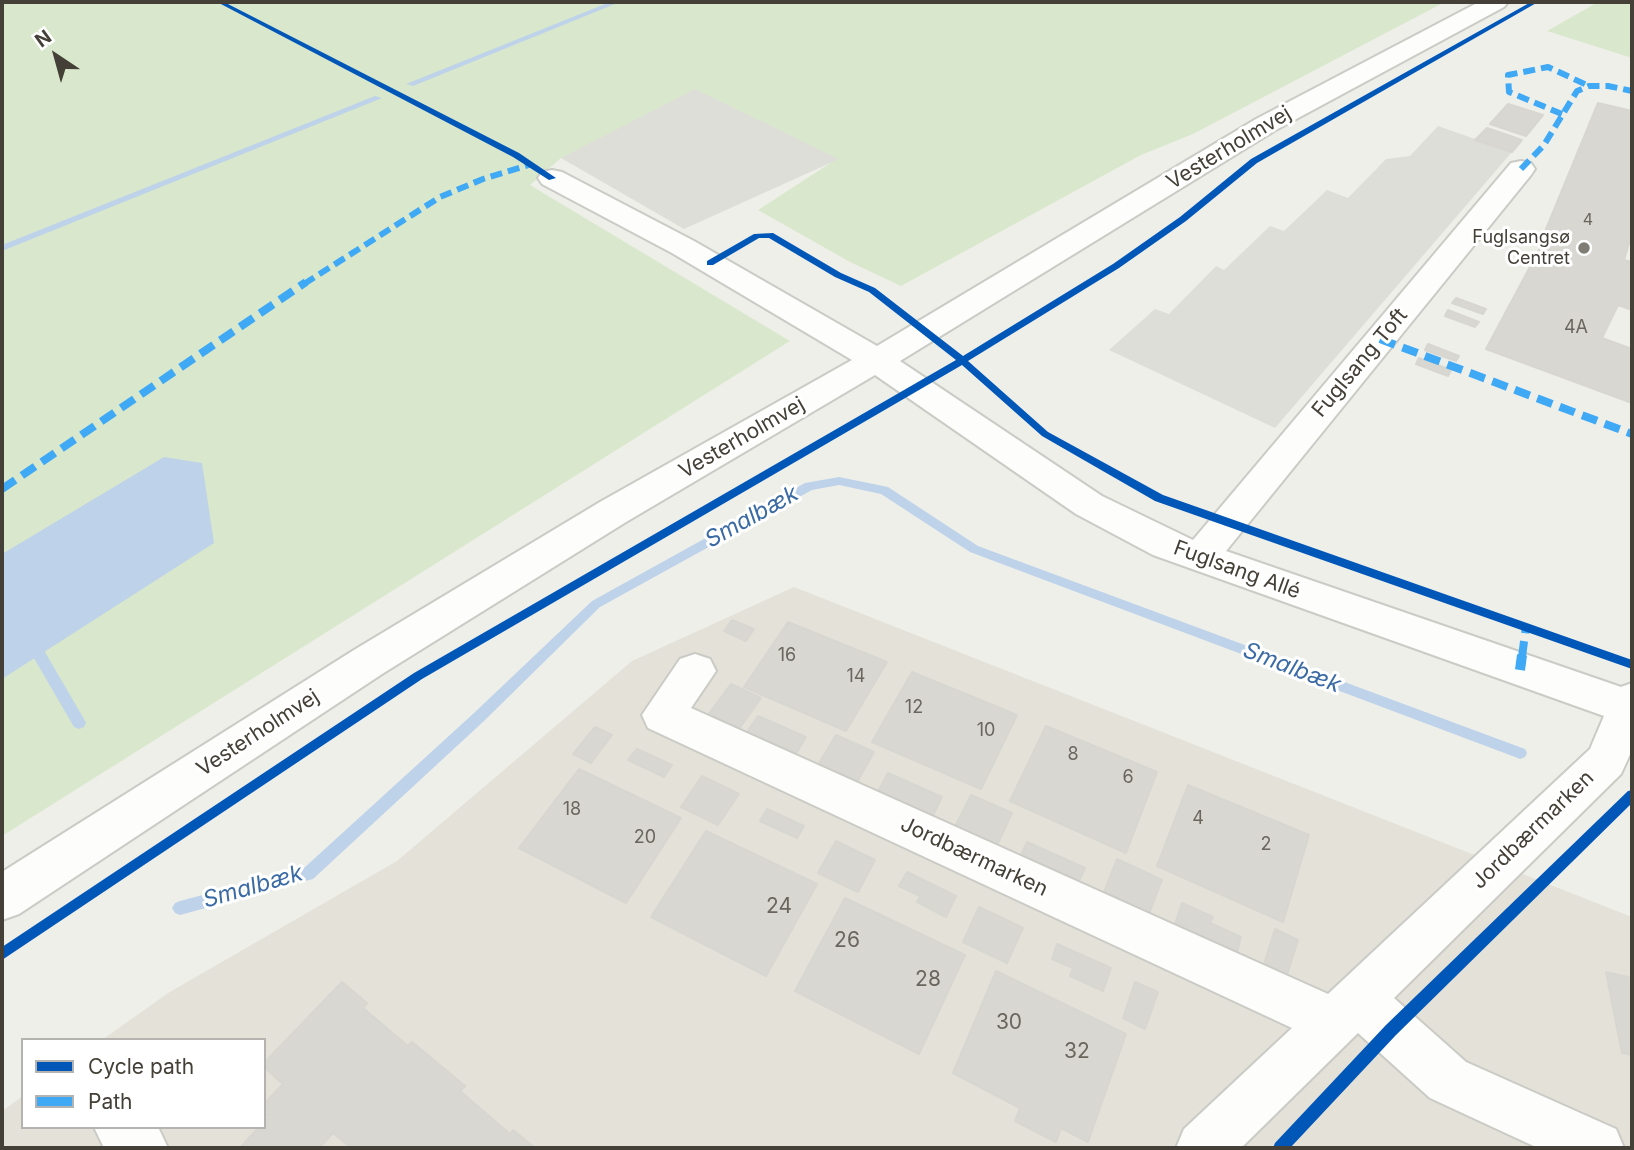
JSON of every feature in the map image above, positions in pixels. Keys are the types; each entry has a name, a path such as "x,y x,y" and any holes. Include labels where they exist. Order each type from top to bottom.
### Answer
{"street":[{"name":"Vesterholmvej","path":"2,898 368,662 613,512 877,360 1265,125 1496,2"},
{"name":"Fuglsang Toft","path":"1200,557 1521,169"},
{"name":"Fuglsang Allé","path":"552,178 682,247 877,360 915,389 1089,505 1166,545 1631,705"},
{"name":"Jordbærmarken","path":"695,671 663,715 1346,1011 1448,1080 1597,1148"},
{"name":"Jordbærmarken","path":"1203,1148 1606,761 1631,705"},
{"path":"122,1129 141,1148"}],"shaded area":[{"path":"695,89 839,159 684,229 561,158"},
{"path":"1438,126 1512,152 1275,428 1109,350 1155,309 1169,314 1216,266 1224,270 1270,226 1284,231 1327,190 1348,198 1386,159 1410,156"},
{"path":"794,587 1632,917 1632,1148 2,1148 2,1111 21,1097 21,1129 266,1129 266,1038 105,1038 168,993 397,861 632,661"}],"green space":[{"path":"2,2 1445,2 1193,134 1141,155 901,286 850,262 758,210 838,158 561,158 530,185 790,341 2,836"},
{"path":"1598,2 1632,2 1632,58 1547,31"}],"water":[{"path":"164,457 202,463 214,543 2,679 2,554"}],"building":[{"name":"Fuglsangsø Centret","path":"1598,103 1632,111 1632,233 1624,260 1632,262 1632,310 1618,305 1602,338 1632,349 1632,403 1486,349 1547,235 1544,234"},
{"path":"1508,104 1543,115 1526,136 1490,124"},
{"path":"1487,128 1522,140 1512,152 1475,140"},
{"path":"1456,298 1486,309 1483,314 1452,303"},
{"path":"1448,310 1479,322 1475,327 1445,316"},
{"path":"1428,344 1459,356 1456,361 1425,350"},
{"path":"1419,358 1451,370 1448,376 1416,364"},
{"path":"732,620 754,629 746,641 724,631"},
{"path":"788,622 887,662 846,731 744,687"},
{"path":"912,672 1017,715 981,789 872,742"},
{"path":"731,684 761,698 739,729 708,715"},
{"path":"758,716 806,737 796,754 747,732"},
{"path":"1046,726 1157,772 1126,853 1010,801"},
{"path":"595,727 612,735 591,763 573,754"},
{"path":"836,735 874,752 857,782 818,765"},
{"path":"637,749 672,765 664,777 628,760"},
{"path":"579,769 681,818 626,903 519,848"},
{"path":"888,773 942,797 932,817 878,792"},
{"path":"702,776 739,794 718,825 681,807"},
{"path":"1188,785 1309,835 1283,922 1157,866"},
{"path":"971,795 1012,813 997,845 955,827"},
{"path":"767,809 804,826 797,838 760,821"},
{"path":"706,831 817,884 766,976 651,917"},
{"path":"836,841 875,860 858,892 818,873"},
{"path":"1027,842 1085,868 1079,881 1021,855"},
{"path":"1117,859 1162,880 1149,914 1104,892"},
{"path":"907,872 956,896 946,917 917,902 920,896 899,886"},
{"path":"845,898 965,955 919,1054 795,991"},
{"path":"1182,903 1213,917 1210,923 1241,937 1237,952 1175,924"},
{"path":"979,907 1023,928 1007,963 963,942"},
{"path":"1275,929 1298,940 1287,975 1264,964"},
{"path":"1057,944 1111,968 1103,991 1070,976 1073,968 1052,959"},
{"path":"996,971 1126,1034 1088,1142 1061,1128 1056,1142 1015,1121 1020,1108 953,1073"},
{"path":"1606,972 1632,978 1632,1055 1622,1053"},
{"path":"342,982 367,1003 363,1008 408,1046 412,1042 465,1086 460,1091 510,1134 513,1130 535,1148 351,1148 333,1133 319,1148 240,1148 257,1129 266,1129 266,1120 269,1117 266,1115 266,1102 283,1084 266,1069 266,1061"},
{"path":"1135,982 1158,992 1145,1029 1123,1018"}],"waterway":[{"path":"410,84 616,2"},
{"path":"2,248 378,98"},
{"name":"Smalbæk","path":"180,908 308,874 479,717 596,604 809,486 839,481 884,490 974,549 1520,753"},
{"name":"Smalbæk","path":"33,644 79,723"}],"marked path":[{"path":"1562,114 1509,92 1508,75 1548,67 1589,86"},
{"path":"1521,169 1544,145 1577,91 1589,86 1608,86 1632,91"},
{"path":"2,489 356,248 440,197 483,179 532,164"},
{"path":"1380,339 1632,434"},
{"path":"1520,670 1526,626"}],"cycle path":[{"path":"220,2 516,155 552,178"},
{"path":"2,954 418,676 915,389 1116,266 1183,219 1254,161 1535,2"},
{"path":"710,263 757,236 770,235 838,275 872,290 962,360 1045,434 1159,498 1632,665"},
{"path":"1280,1148 1391,1030 1632,795"}],"place":[{"name":"Fuglsangsø Centret","path":"1584,248"}]}
